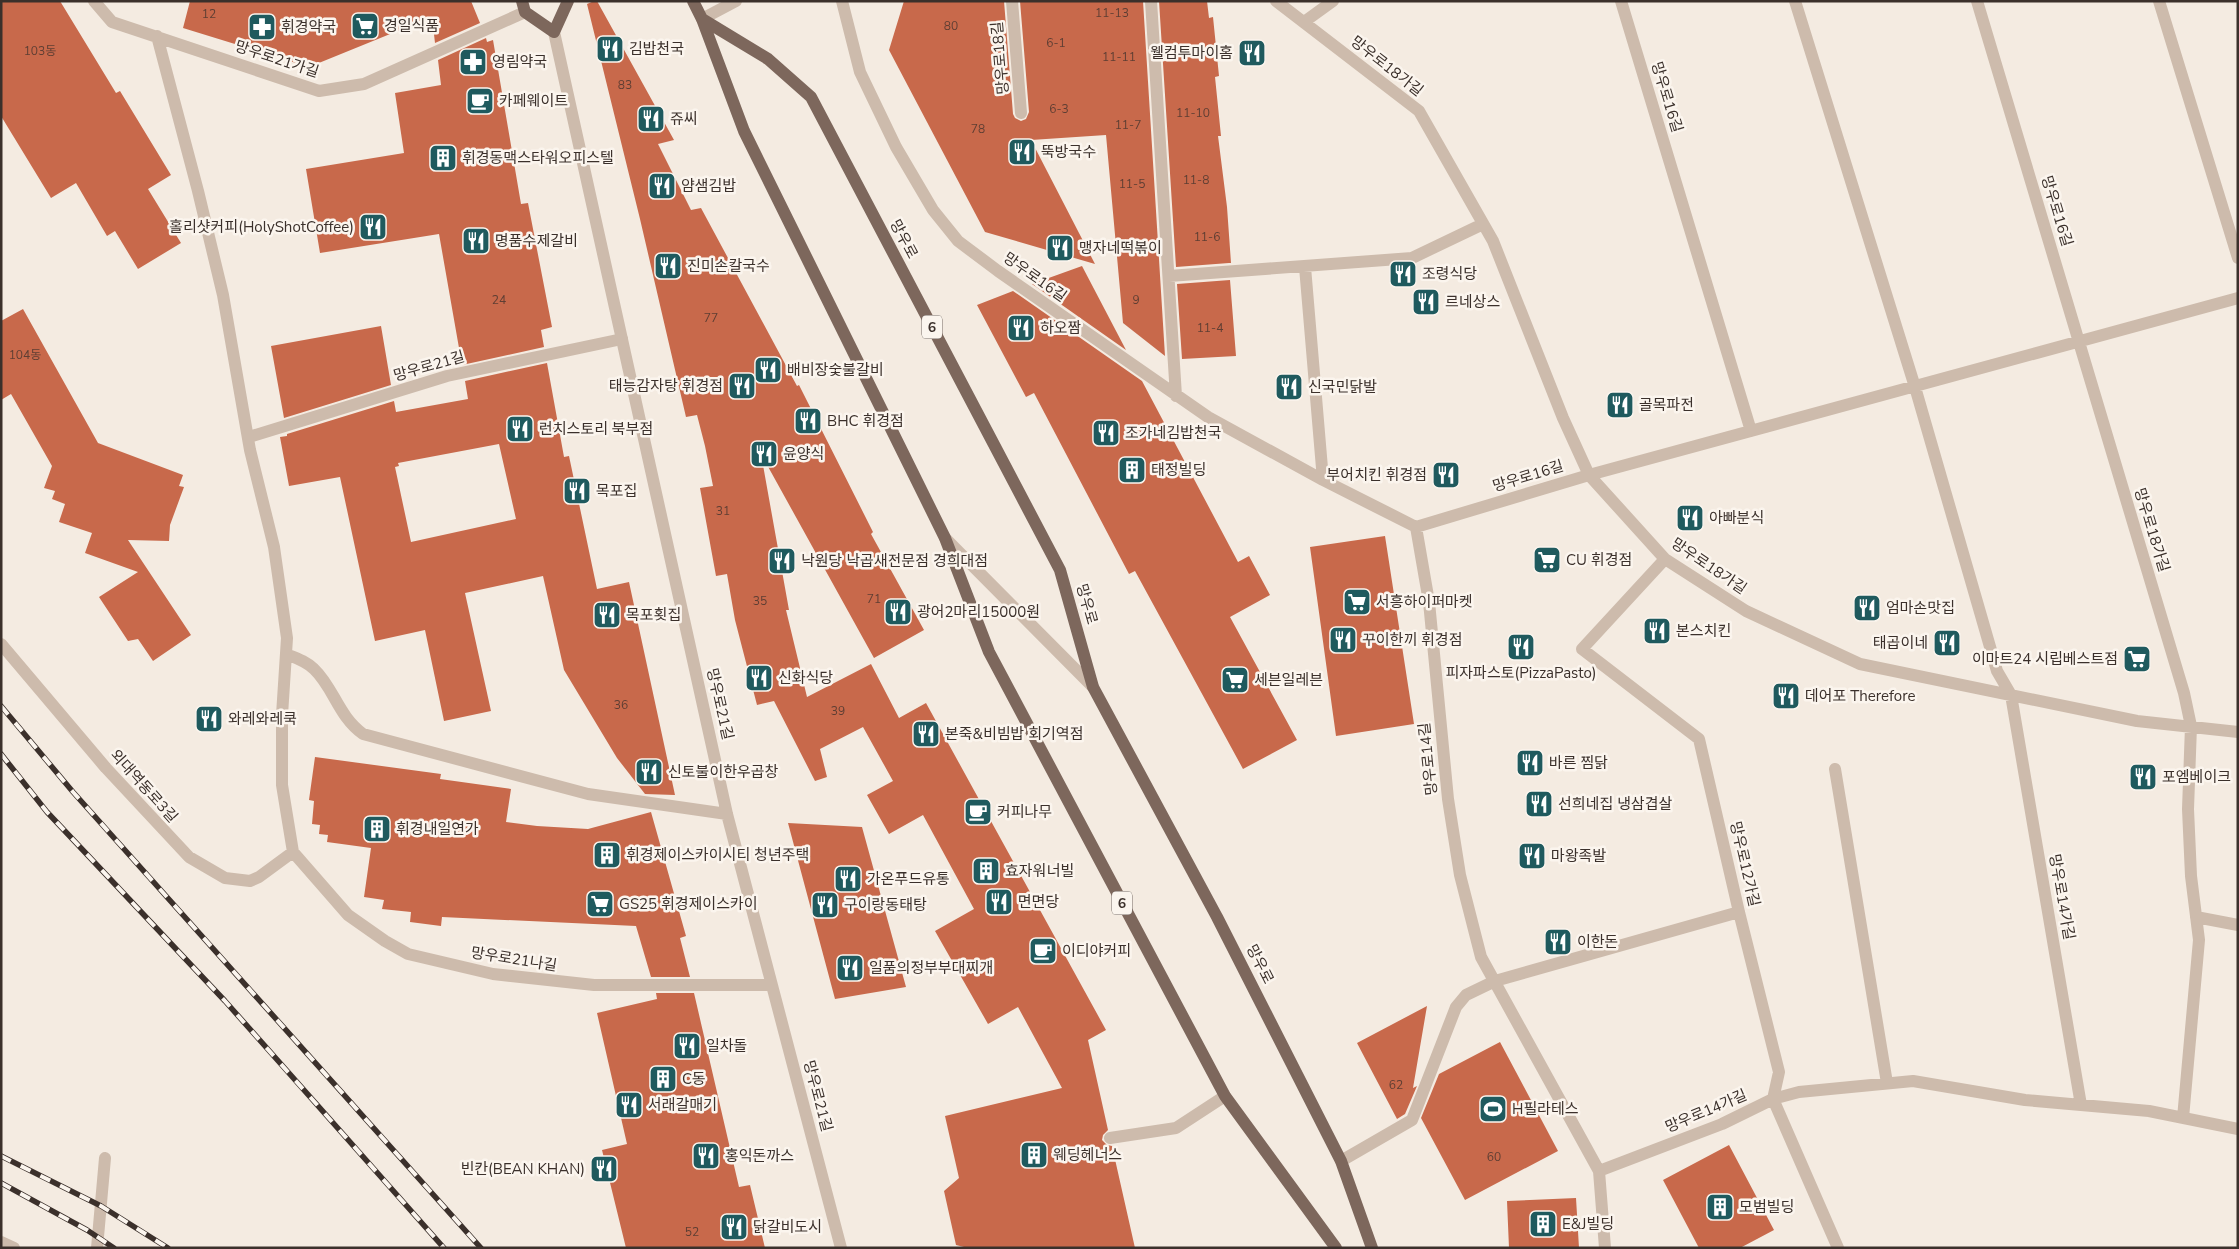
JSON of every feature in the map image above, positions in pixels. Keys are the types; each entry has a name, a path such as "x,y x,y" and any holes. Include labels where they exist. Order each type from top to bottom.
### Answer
{"main road":[{"path":"523,7 554,32 568,1"},
{"name":"6","path":"693,1 702,19 744,131 945,538 989,652 1225,1096 1336,1248"},
{"name":"망우로","path":"702,19 768,59 811,97 1060,570 1093,686 1217,917 1341,1161 1372,1248"}],"street":[{"name":"망우로21가길","path":"94,1 112,22 319,91 364,84 523,7"},
{"path":"702,19 736,1"},
{"name":"망우로16길","path":"842,1 860,72 910,171 933,210 958,241 1208,417 1323,480 1416,527 1589,475 2080,343 2238,298"},
{"name":"망우로18길","path":"1012,1 1021,113"},
{"path":"1151,1 1176,396"},
{"name":"망우로18가길","path":"1276,1 1419,111 1493,241 1563,418 1589,475 1665,560 1746,611 1860,664 2137,721 2238,732"},
{"path":"1304,22 1333,1"},
{"name":"망우로16길","path":"1621,1 1751,431"},
{"path":"1795,1 1915,387 1997,671 2010,695"},
{"name":"망우로16길","path":"1977,1 2080,343"},
{"path":"2159,1 2238,258"},
{"name":"망우로21길","path":"554,32 727,814 841,1248"},
{"path":"157,36 223,295 249,437 274,548 288,638 282,715 282,785 293,852"},
{"path":"1169,276 1412,258 1483,224"},
{"path":"1305,267 1323,480"},
{"name":"망우로21길","path":"249,437 447,376 622,339"},
{"name":"망우로18가길","path":"2080,343 2181,684 2191,726"},
{"name":"망우로14길","path":"1416,527 1429,602 1448,798 1460,875 1481,958 1599,1171 1605,1248"},
{"path":"945,538 1093,686"},
{"name":"망우로12가길","path":"1665,560 1582,649 1700,739 1739,912 1779,1072 1772,1099"},
{"name":"외대역동로3길","path":"1,644 106,768 188,857 225,878 250,881 259,877 293,852"},
{"path":"286,654 306,662 315,670 350,724 364,734 588,794 727,814"},
{"name":"망우로14가길","path":"2010,695 2082,1105"},
{"path":"2183,1118 2199,940 2191,876 2188,809 2191,726"},
{"path":"1835,769 1887,1083"},
{"name":"망우로21나길","path":"293,852 348,915 377,936 408,954 493,974 594,985 772,985"},
{"path":"1341,1161 1412,1120 1456,1006 1466,994 1495,981 1739,912"},
{"path":"2196,917 2238,925"},
{"name":"망우로14가길","path":"1599,1171 1722,1124 1772,1099 1799,1092 1913,1081 2025,1100 2149,1111 2238,1129"},
{"path":"1110,1138 1176,1128 1225,1096"},
{"path":"1772,1099 1838,1248"},
{"path":"97,1248 105,1158"},
{"path":"1,1242 14,1248"}],"building":[{"path":"1,1 60,1 116,93 120,91 171,175 148,189 181,243 138,269 115,231 107,236 76,183 51,198 1,116"},
{"path":"190,1 471,1 480,23 435,43 432,17 309,67 183,28"},
{"path":"597,1 674,140 658,144 691,210 701,208 797,386 799,385 873,532 871,534 924,630 874,658 761,454 789,610 786,610 807,697 871,664 899,718 926,703 1106,1030 1088,1040 1108,1130 1103,1135 1102,1140 1107,1145 1112,1146 1135,1248 968,1248 956,1245 944,1191 959,1178 945,1116 1062,1088 1018,1007 988,1024 935,931 974,909 923,815 889,834 867,795 893,781 863,727 820,749 827,777 815,781 774,701 757,705 735,620 727,574 716,576 700,488 713,486 705,446 697,415 686,417 587,4"},
{"path":"904,1 1004,1 1013,114 1015,118 1021,121 1026,119 1029,112 1020,1 1143,1 1165,356 1123,323 1106,135 1031,140 1095,264 985,232 889,50"},
{"path":"1159,1 1207,1 1209,18 1213,17 1219,76 1215,77 1221,136 1218,136 1227,207 1231,263 1176,267"},
{"path":"486,38 487,42 493,40 521,204 528,203 552,327 541,330 544,347 462,365 439,234 320,253 306,169 404,153 395,93 441,85 438,60"},
{"path":"1082,266 1126,350 1032,284"},
{"path":"1230,280 1236,356 1182,359 1177,284"},
{"path":"1013,291 1142,381 1238,562 1249,556 1270,595 1230,617 1297,740 1243,769 1135,571 1129,574 1034,393 1026,397 977,305"},
{"path":"23,309 98,443 183,475 179,486 184,487 170,525 169,541 128,540 191,635 153,661 138,639 128,641 99,597 138,572 85,553 92,533 59,522 65,504 52,499 55,491 44,488 52,466 11,394 1,400 1,321"},
{"path":"381,326 391,385 284,418 271,346"},
{"path":"547,363 564,457 569,456 597,589 629,582 675,795 645,794 617,758 564,670 543,576 465,593 491,711 444,721 425,630 375,641 340,477 289,486 280,437 394,401 396,412 468,399 465,381","holes":["499,444 516,519 411,542 395,467 399,466 398,463"]},
{"path":"1385,536 1414,724 1336,736 1310,547"},
{"path":"315,757 441,774 440,779 511,789 506,822 588,829 651,812 686,936 680,938 690,977 651,977 636,926 442,917 441,926 410,922 411,912 382,909 384,900 364,897 371,848 327,842 328,835 319,834 320,825 312,824 314,801 309,800"},
{"path":"788,823 862,827 906,987 835,999"},
{"name":"C동","path":"656,993 694,993 739,1187 750,1185 765,1248 626,1248 602,1150 627,1144 597,1013 657,999"},
{"path":"1427,1006 1413,1088 1417,1086 1405,1114 1397,1119 1357,1043"},
{"path":"1500,1042 1558,1151 1465,1200 1421,1118 1439,1074"},
{"name":"모범빌딩","path":"1729,1145 1774,1230 1740,1248 1699,1248 1663,1180"},
{"name":"E&J빌딩","path":"1576,1198 1579,1248 1509,1248 1507,1201"}],"railway":[{"path":"1,706 73,792 481,1248"},
{"path":"1,754 47,812 225,1001 444,1248"},
{"path":"1,1156 101,1206 168,1248"},
{"path":"1,1183 87,1230 114,1248"}],"place":[{"name":"경일식품","path":"365,26"},
{"name":"휘경약국","path":"262,27"},
{"name":"김밥천국","path":"610,49"},
{"name":"웰컴투마이홈","path":"1252,53"},
{"name":"영림약국","path":"473,62"},
{"name":"카페웨이트","path":"480,101"},
{"name":"쥬씨","path":"651,119"},
{"name":"뚝방국수","path":"1022,152"},
{"name":"휘경동맥스타워오피스텔","path":"443,158"},
{"name":"얌샘김밥","path":"662,186"},
{"name":"홀리샷커피(HolyShotCoffee)","path":"373,227"},
{"name":"명품수제갈비","path":"476,241"},
{"name":"맹자네떡볶이","path":"1060,248"},
{"name":"진미손칼국수","path":"668,266"},
{"name":"조령식당","path":"1403,274"},
{"name":"르네상스","path":"1426,302"},
{"name":"하오짬","path":"1021,328"},
{"name":"배비장숯불갈비","path":"768,370"},
{"name":"태능감자탕 휘경점","path":"742,386"},
{"name":"신국민닭발","path":"1289,387"},
{"name":"골목파전","path":"1620,405"},
{"name":"BHC 휘경점","path":"808,421"},
{"name":"런치스토리 북부점","path":"520,429"},
{"name":"조가네김밥천국","path":"1106,433"},
{"name":"윤양식","path":"764,454"},
{"name":"태정빌딩","path":"1132,470"},
{"name":"부어치킨 휘경점","path":"1446,475"},
{"name":"목포집","path":"577,491"},
{"name":"아빠분식","path":"1690,518"},
{"name":"CU 휘경점","path":"1547,560"},
{"name":"낙원당 낙곱새전문점 경희대점","path":"782,561"},
{"name":"서흥하이퍼마켓","path":"1357,602"},
{"name":"엄마손맛집","path":"1867,608"},
{"name":"광어2마리15000원","path":"898,612"},
{"name":"목포횟집","path":"607,615"},
{"name":"본스치킨","path":"1657,631"},
{"name":"꾸이한끼 휘경점","path":"1343,640"},
{"name":"태곱이네","path":"1947,643"},
{"name":"피자파스토(PizzaPasto)","path":"1521,647"},
{"name":"이마트24 시립베스트점","path":"2137,659"},
{"name":"신화식당","path":"759,678"},
{"name":"세븐일레븐","path":"1235,680"},
{"name":"데어포 Therefore","path":"1786,696"},
{"name":"와레와레쿡","path":"209,719"},
{"name":"본죽&비빔밥 회기역점","path":"926,734"},
{"name":"바른 찜닭","path":"1530,763"},
{"name":"신토불이한우곱창","path":"649,772"},
{"name":"포엠베이크","path":"2143,777"},
{"name":"선희네집 냉삼겹살","path":"1539,804"},
{"name":"커피나무","path":"978,812"},
{"name":"휘경내일연가","path":"377,829"},
{"name":"휘경제이스카이시티 청년주택","path":"607,855"},
{"name":"마왕족발","path":"1532,856"},
{"name":"효자워너빌","path":"986,871"},
{"name":"가온푸드유통","path":"848,879"},
{"name":"면면당","path":"999,902"},
{"name":"GS25 휘경제이스카이","path":"600,904"},
{"name":"구이랑동태탕","path":"825,905"},
{"name":"이한돈","path":"1558,942"},
{"name":"이디야커피","path":"1043,951"},
{"name":"일품의정부부대찌개","path":"850,968"},
{"name":"일차돌","path":"687,1046"},
{"name":"C동","path":"663,1079"},
{"name":"서래갈매기","path":"629,1105"},
{"name":"H필라테스","path":"1493,1109"},
{"name":"웨딩헤너스","path":"1034,1155"},
{"name":"홍익돈까스","path":"706,1156"},
{"name":"빈칸(BEAN KHAN)","path":"604,1169"},
{"name":"모범빌딩","path":"1720,1207"},
{"name":"E&J빌딩","path":"1543,1224"},
{"name":"닭갈비도시","path":"734,1227"}]}
